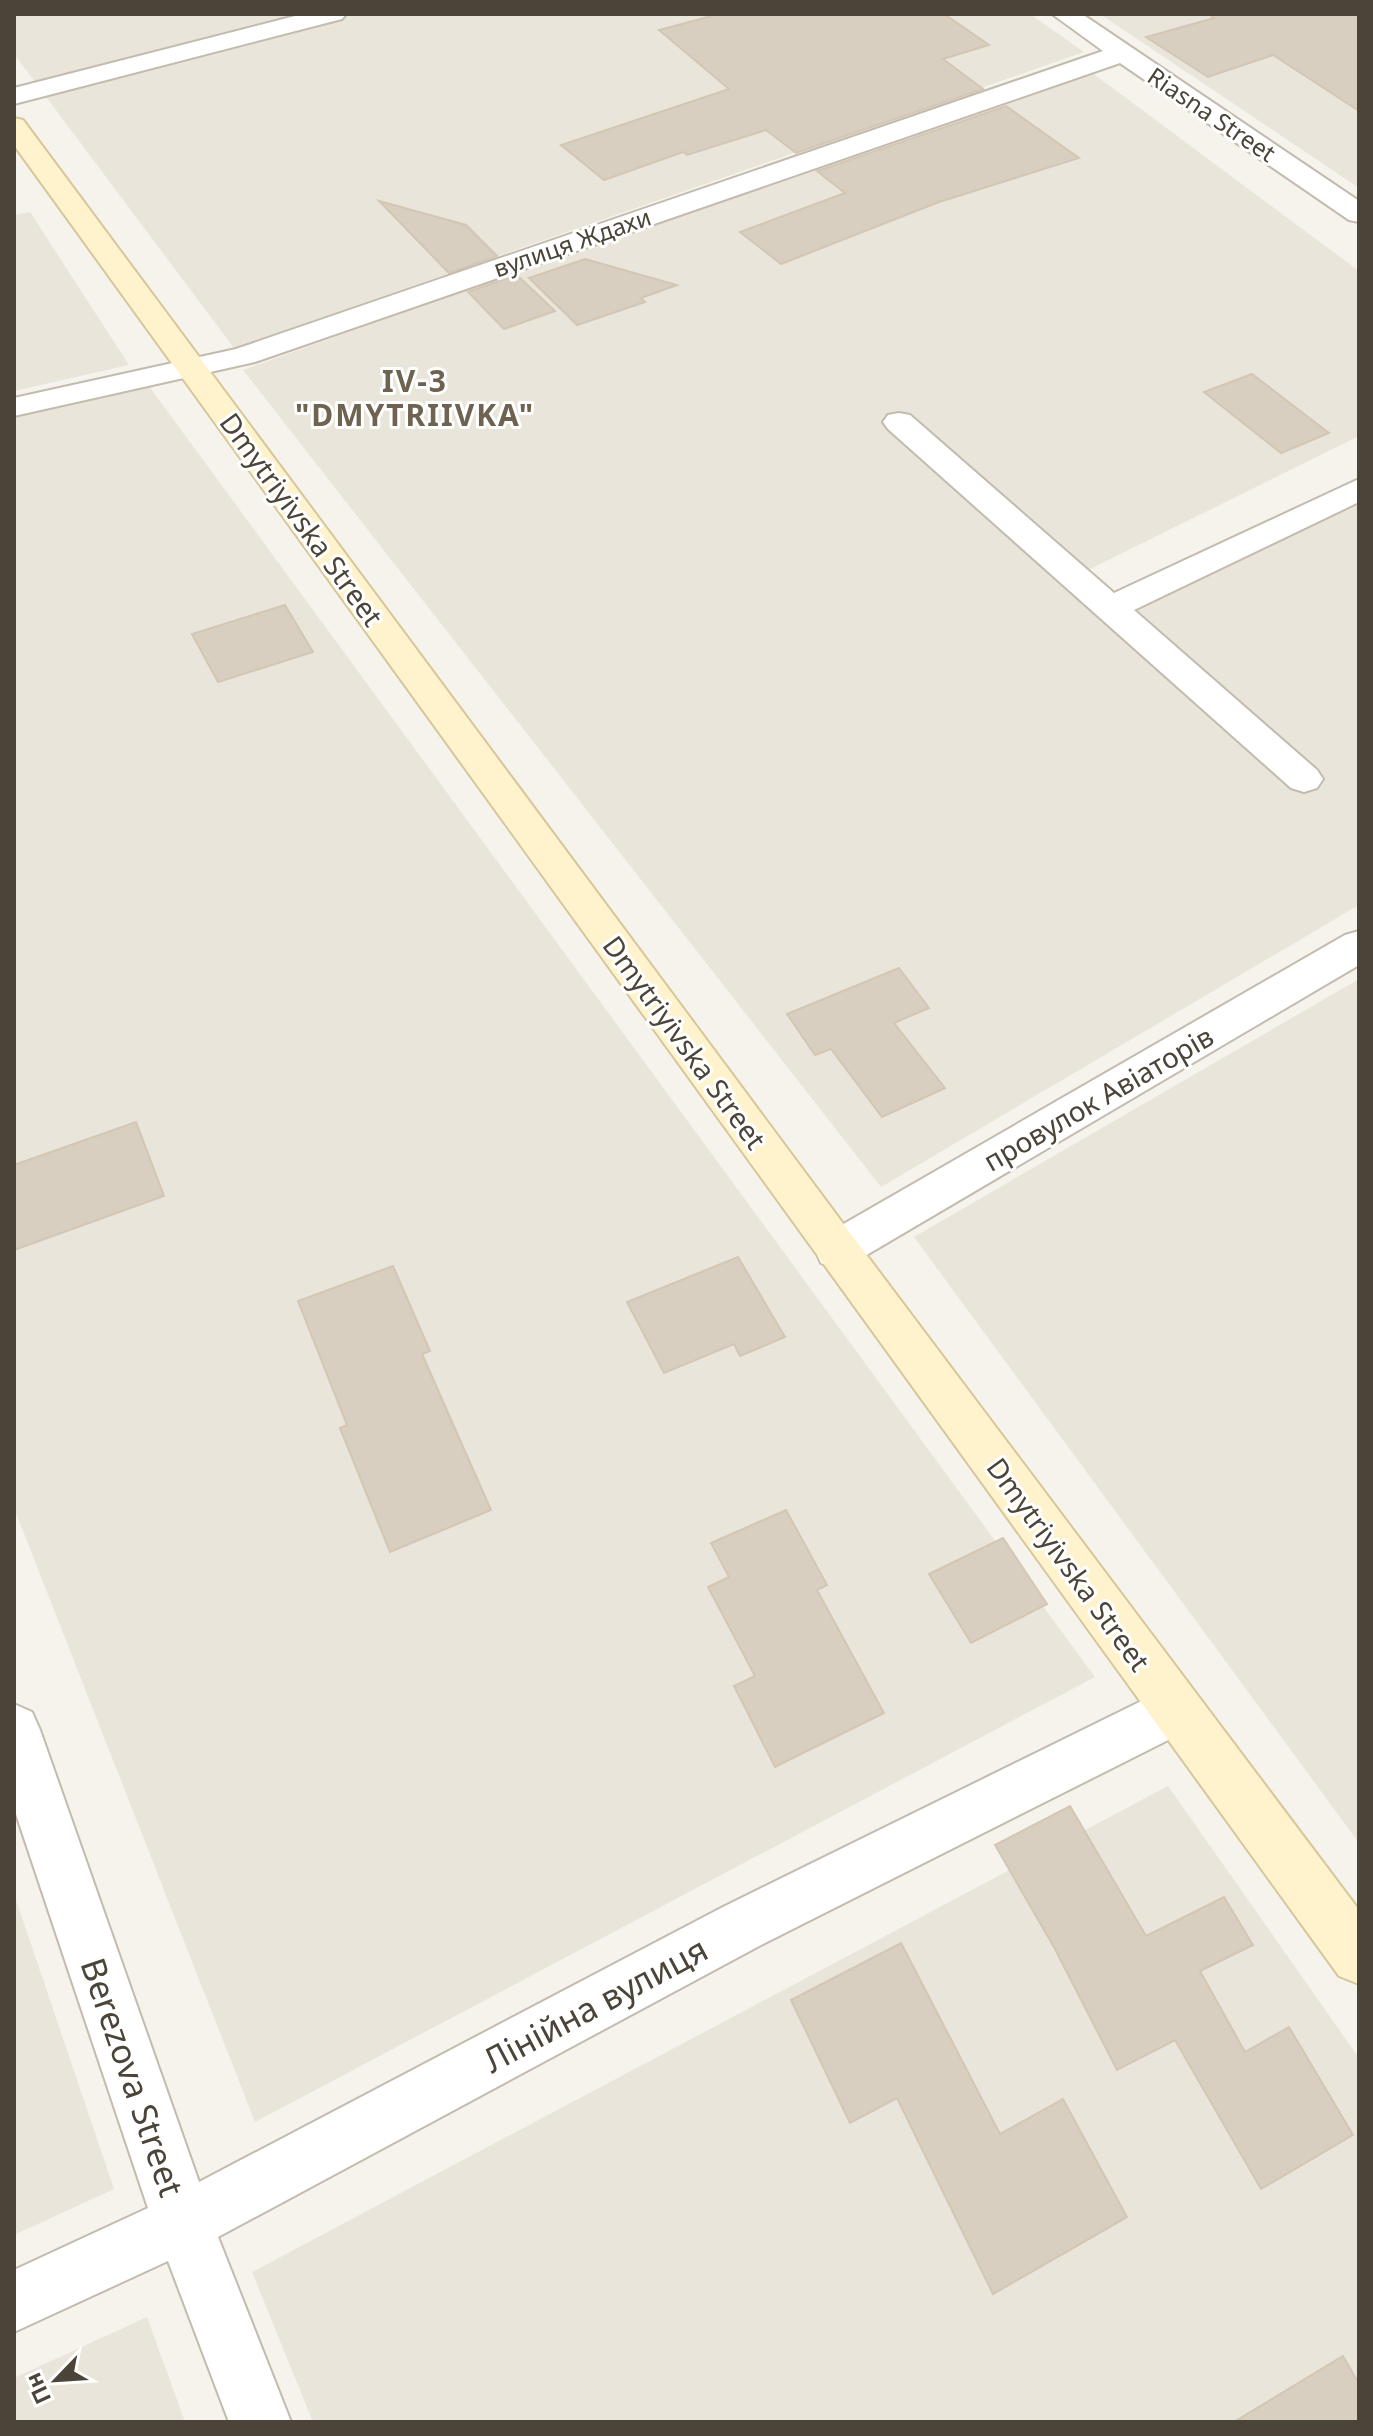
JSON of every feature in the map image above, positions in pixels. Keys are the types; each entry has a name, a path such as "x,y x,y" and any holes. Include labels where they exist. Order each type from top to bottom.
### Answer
{"main road":[{"name":"Dmytriyivska Street","path":"14,126 837,1250 1359,1956"}],"street":[{"path":"14,96 333,14"},
{"name":"Riasna Street","path":"1065,14 1359,214"},
{"name":"вулиця Ждахи","path":"14,407 244,356 1124,53"},
{"path":"899,422 1304,779"},
{"path":"1112,607 1359,489"},
{"name":"провулок Авіаторів","path":"837,1250 1359,946"},
{"name":"Лінійна вулиця","path":"14,2301 183,2223 742,1926 1176,1709"},
{"name":"Berezova Street","path":"14,1730 183,2223 260,2422"}],"shaded area":[{"path":"14,14 1030,14 1084,52 234,348 14,54"},
{"path":"1100,14 1359,14 1359,188"},
{"path":"1087,69 1359,271 1359,436 1078,575 1125,609 1359,494 1359,905 881,1187 243,370"},
{"path":"30,212 129,365 14,391 14,215"},
{"path":"146,382 1095,1677 255,2122 14,1508 14,413"},
{"path":"1359,979 1359,1843 914,1237"},
{"path":"1168,1786 1359,2058 1359,2422 313,2422 252,2272"},
{"path":"14,1894 114,2189 14,2235"},
{"path":"147,2317 185,2422 14,2422 14,2378"}],"building":[{"path":"719,14 944,14 989,45 943,59 983,89 796,153 766,130 687,155 683,152 604,180 561,145 729,89 659,30"},
{"path":"1209,14 1359,14 1359,111 1273,55 1208,77 1146,37 1214,18"},
{"path":"1006,106 1079,158 939,202 781,264 740,232 845,193 817,171"},
{"path":"379,201 466,225 497,256 449,273"},
{"path":"585,259 677,285 641,298 645,302 577,325 529,278"},
{"path":"517,275 555,311 504,329 468,292"},
{"path":"1252,374 1329,433 1281,453 1204,392"},
{"path":"285,605 313,652 218,682 192,634"},
{"path":"899,968 929,1008 894,1023 945,1088 882,1117 831,1049 815,1055 787,1014"},
{"path":"136,1122 164,1196 14,1250 14,1165"},
{"path":"738,1257 785,1337 740,1356 734,1344 664,1373 627,1302"},
{"path":"393,1266 430,1351 422,1354 491,1510 390,1552 340,1428 347,1425 298,1301"},
{"path":"786,1510 827,1585 817,1590 884,1713 775,1767 734,1686 755,1676 708,1587 729,1577 711,1543"},
{"path":"1003,1538 1047,1604 971,1643 929,1574"},
{"path":"1070,1806 1146,1936 1224,1897 1253,1945 1200,1971 1245,2052 1289,2027 1353,2135 1261,2189 1175,2040 1117,2070 1055,1949 995,1845"},
{"path":"901,1943 1000,2134 1063,2099 1127,2217 993,2294 897,2098 850,2123 791,2000"},
{"path":"1343,2356 1359,2384 1359,2422 1234,2422"}],"district":[{"name":"IV-3 \"DMYTRIIVKA\"","path":"415,397"}]}
